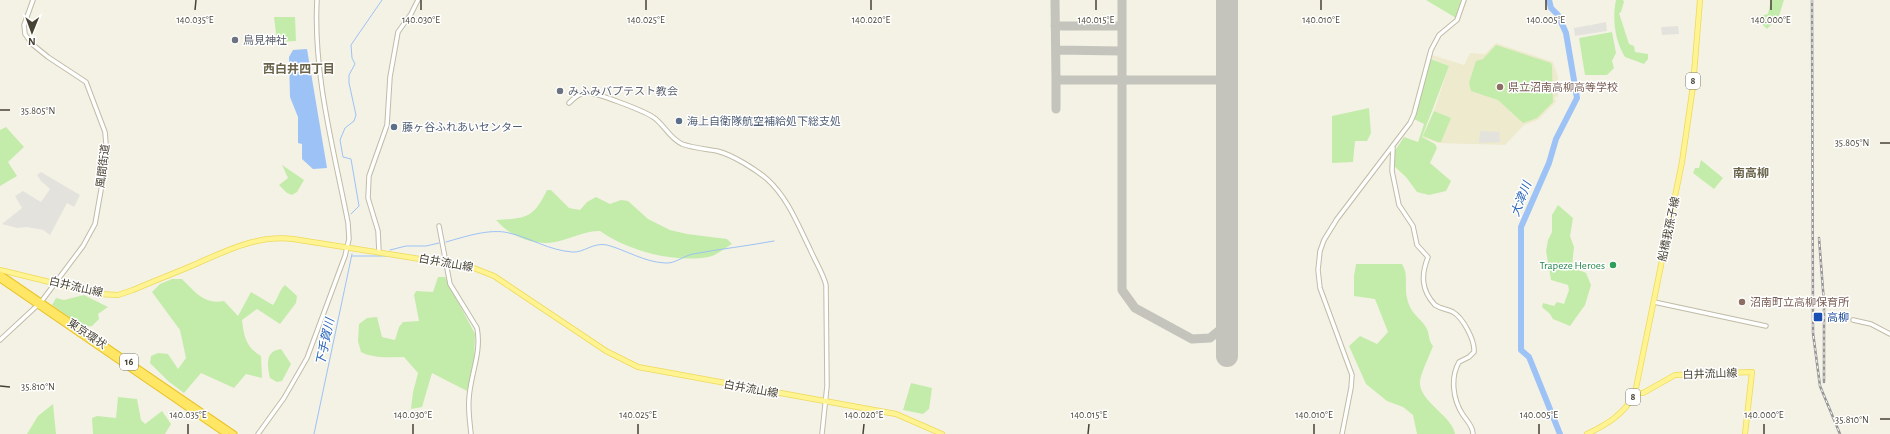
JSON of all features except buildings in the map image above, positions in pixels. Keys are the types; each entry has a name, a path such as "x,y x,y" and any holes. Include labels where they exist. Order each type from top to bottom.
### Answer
{"highway":[{"name":"東京環状","path":"0,274 40,304"},
{"name":"東京環状","path":"0,279 40,304 175,396 234,434"},
{"name":"東京環状","path":"175,396 226,434"}],"main road":[{"name":"船橋我孫子線","path":"1587,434 1617,417 1635,393 1689,123 1700,0"},
{"name":"白井流山線","path":"0,270 100,294 118,295 232,248 260,240 286,238 471,266 494,276 606,351 638,368 896,414 942,434"},
{"name":"白井流山線","path":"1635,393 1643,393 1675,375 1752,372 1746,434"}],"street":[{"name":"風間街道","path":"0,340 40,304 57,283 66,267 84,246 95,224 107,146 101,122 86,82 48,57 32,44 25,34 24,25 33,0"},
{"path":"258,434 284,398 307,358 348,247 348,223 320,71 317,0"},
{"path":"379,252 376,225 368,198 369,176 387,125 390,78 398,32 411,14 418,0"},
{"path":"1342,434 1352,388 1352,375 1320,288 1318,270 1320,251 1324,240 1337,219 1407,128 1414,114 1431,50 1437,38 1457,20 1464,0"},
{"path":"569,103 580,95 587,93 609,99 649,115 660,123 675,140 688,146 720,152 755,169 774,186 789,208 825,281 827,371 822,434"},
{"path":"1393,146 1392,171 1399,205 1413,226 1417,245 1428,257 1422,272 1424,285 1435,305 1452,311 1459,318 1474,345 1472,355 1462,360 1457,365 1454,385 1460,409 1470,423 1473,434"},
{"path":"439,226 450,284 477,328 479,336 478,356 469,399 471,434"},
{"path":"1654,302 1766,326"},
{"path":"1853,320 1871,324 1890,334"}],"shaded area":[{"path":"1606,22 1607,31 1575,36 1574,28 1590,25 1591,28 1591,25"},
{"path":"1678,26 1679,34 1662,35 1661,27"},
{"name":"県立沼南高柳高等学校","path":"1496,43 1553,62 1558,77 1558,97 1555,97 1555,100 1557,101 1538,120 1524,125 1505,145 1438,143 1422,137 1434,111 1449,66 1431,58 1432,55 1464,65 1470,53 1485,54"},
{"path":"1499,129 1500,142 1479,143 1480,131 1498,132"},
{"path":"41,172 80,195 74,207 67,203 50,235 43,230 27,227 17,228 2,224 22,208 15,196 23,191 41,202 50,189 37,175"}],"green space":[{"path":"1426,0 1461,0 1456,18"},
{"path":"1616,0 1623,0 1624,2 1621,12 1619,13 1629,44 1634,46 1635,52 1648,54 1648,59 1644,64 1625,57 1622,51 1614,22"},
{"path":"1771,0 1784,0 1779,16 1767,29 1755,17 1768,14"},
{"path":"274,17 295,17 296,41 277,42"},
{"path":"1612,32 1616,53 1612,61 1614,68 1607,75 1585,75 1579,38"},
{"path":"1496,45 1551,63 1553,102 1537,118 1523,123 1498,100 1471,91 1469,83 1476,61 1483,59"},
{"path":"1431,59 1449,66 1422,137 1435,144 1437,148 1430,163 1451,181 1446,191 1429,195 1417,192 1406,177 1394,166 1394,152 1404,137 1418,142 1424,124 1414,119"},
{"path":"1369,108 1371,133 1367,141 1355,141 1353,162 1332,163 1332,116"},
{"path":"1434,111 1451,118 1441,142 1423,136"},
{"path":"6,127 24,147 8,162 17,176 0,186 0,130"},
{"path":"1701,160 1723,178 1714,189 1693,173 1695,168 1699,168"},
{"path":"282,165 304,180 297,192 292,195 287,193 279,185 288,178"},
{"path":"547,190 551,190 569,208 580,210 587,202 596,197 610,204 621,200 628,201 648,219 670,230 687,234 727,239 732,244 717,254 711,256 695,258 666,257 638,250 611,238 600,231 588,232 555,242 546,243 530,241 508,231 496,220 515,219 528,215 537,207"},
{"path":"1558,205 1573,218 1570,236 1574,247 1572,267 1586,273 1591,285 1585,305 1570,326 1553,319 1542,307 1543,303 1554,306 1557,302 1564,304 1569,290 1568,285 1551,280 1546,251 1548,240 1552,232 1552,215"},
{"path":"1356,264 1402,264 1406,276 1406,294 1409,304 1414,313 1425,325 1430,342 1433,346 1421,377 1421,388 1424,395 1453,427 1455,434 1417,434 1413,415 1403,407 1387,401 1366,384 1349,346 1360,336 1377,344 1388,332 1375,299 1354,296 1354,276"},
{"path":"438,277 445,277 475,334 474,364 467,391 432,373 422,407 411,409 413,392 418,373 404,357 377,357 361,352 358,341 359,324 367,318 377,317 382,337 395,340 399,327 403,322 419,321 414,295 416,291 433,292"},
{"path":"172,279 182,279 196,293 206,299 217,302 224,301 238,316 251,292 273,305 281,289 285,285 297,296 296,303 280,324 257,309 242,320 244,332 249,345 261,356 262,378 246,374 234,388 201,373 184,393 168,381 150,363 151,356 158,353 168,354 178,369 186,358 180,330 152,292 160,284"},
{"path":"84,295 108,307 98,314 99,319 92,326 83,327 52,305 56,298 64,300"},
{"path":"281,349 291,364 282,381 277,382 270,378 268,359 272,353"},
{"path":"911,383 932,388 929,409 923,414 903,410"},
{"path":"118,397 137,399 141,420 145,424 162,411 171,424 165,434 93,434 92,418 97,416 116,418"},
{"path":"53,404 56,434 27,434 38,416"}],"water":[{"path":"307,49 327,168 313,169 302,159 302,144 298,143 298,117 290,97 289,57 293,50"}],"waterway":[{"name":"下手賀川","path":"351,214 359,206 351,159 343,157 340,140 345,128 354,121 356,115 349,83 349,75 355,64 352,58 351,45 382,0"},
{"name":"大津川","path":"1549,0 1551,8 1558,15 1566,33 1577,98 1556,139 1549,163 1521,227 1521,350 1529,357 1560,434"},
{"path":"446,242 485,232 502,232 517,235 563,251 576,252 602,244 642,258 657,262 669,263 693,254 774,241"},
{"path":"390,250 406,246 426,246 439,243"},
{"name":"下手賀川","path":"314,434 352,254"},
{"path":"352,256 387,256"}],"taxiway":[{"path":"1055,0 1056,80 1227,80"},
{"path":"1122,0 1122,290 1135,308 1192,339 1210,338 1221,329 1227,319"},
{"path":"1055,26 1121,26"},
{"path":"1056,50 1121,51"},
{"path":"1056,80 1056,109"}],"runway":[{"path":"1227,0 1227,356"}],"railway":[{"path":"1812,0 1813,333 1820,386 1840,434"},
{"path":"1819,238 1824,303 1824,382"}],"place":[{"name":"鳥見神社","path":"235,40"},
{"name":"県立沼南高柳高等学校","path":"1500,87"},
{"name":"みふみバプテスト教会","path":"560,91"},
{"name":"海上自衛隊航空補給処下総支処","path":"679,121"},
{"name":"藤ヶ谷ふれあいセンター","path":"394,127"},
{"name":"Trapeze Heroes","path":"1613,265"},
{"name":"沼南町立高柳保育所","path":"1742,302"},
{"name":"高柳","path":"1818,317"}],"district":[{"name":"西白井四丁目","path":"299,69"},
{"name":"南高柳","path":"1751,173"}]}
